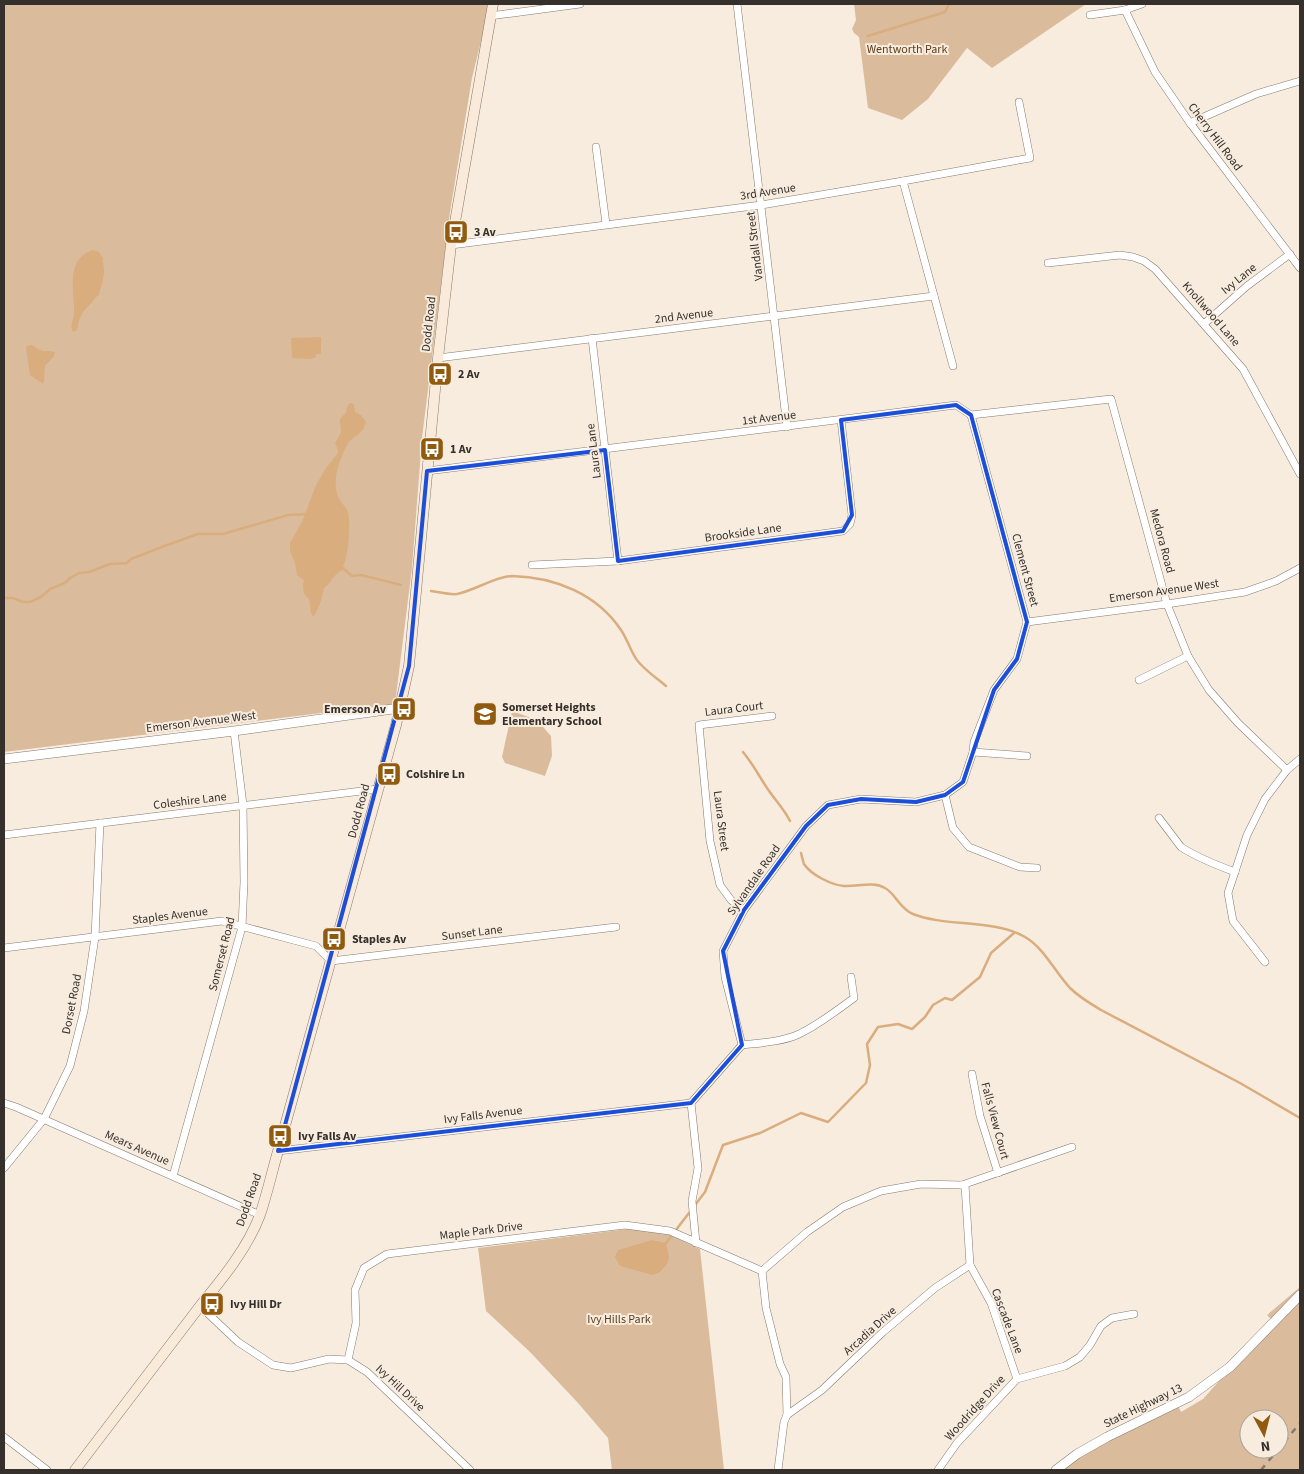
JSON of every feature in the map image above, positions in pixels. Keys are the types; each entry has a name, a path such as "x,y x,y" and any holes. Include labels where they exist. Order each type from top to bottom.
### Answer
{"main road":[{"name":"Dodd Road","path":"75,1470 222,1280 246,1244 260,1215 400,708 409,666 438,358 451,245 493,4"}],"street":[{"path":"490,16 580,4"},
{"name":"Vandall Street","path":"737,4 787,427"},
{"path":"1090,16 1125,10 1142,4"},
{"name":"Cherry Hill Road","path":"1125,10 1155,72 1190,123 1300,268"},
{"path":"1190,123 1256,94 1300,82"},
{"name":"3rd Avenue","path":"451,245 761,205 1030,158 1019,102"},
{"path":"596,147 606,224"},
{"path":"903,181 953,366"},
{"name":"Ivy Lane","path":"1204,324 1247,286 1290,254"},
{"name":"Knollwood Lane","path":"1048,263 1120,255 1144,261 1159,273 1243,369 1300,474"},
{"name":"2nd Avenue","path":"438,358 934,296"},
{"name":"Laura Lane","path":"592,338 618,561"},
{"name":"1st Avenue","path":"427,471 956,406 971,415 1111,398"},
{"name":"Medora Road","path":"1111,398 1167,604 1188,656 1209,690 1220,703 1287,770"},
{"name":"Clement Street","path":"971,415 1027,622 1017,659 994,690 974,742 973,752"},
{"name":"Brookside Lane","path":"532,565 618,561 843,531 850,524 852,515 841,420"},
{"name":"Emerson Avenue West","path":"1027,622 1245,592 1300,568"},
{"path":"1138,680 1188,656"},
{"name":"Emerson Avenue West","path":"4,760 400,708"},
{"name":"Laura Court","path":"699,725 772,716"},
{"name":"Laura Street","path":"699,725 710,840 720,885 731,900 744,910"},
{"name":"Somerset Road","path":"173,1176 242,927 244,882 243,806 234,731"},
{"path":"973,752 1027,756"},
{"name":"Sylvandale Road","path":"742,1045 725,977 723,951 744,910 806,826 828,805 862,799 916,802 945,795 963,782 973,752"},
{"path":"1265,962 1233,922 1228,893 1247,835 1265,799 1287,770 1300,760"},
{"name":"Coleshire Lane","path":"4,835 378,789"},
{"path":"945,795 953,828 969,847 1020,867 1037,868"},
{"path":"1159,818 1186,850 1196,857 1235,872"},
{"name":"Dorset Road","path":"4,1168 44,1119 70,1066 84,1011 95,937 100,823"},
{"name":"Staples Avenue","path":"4,948 222,921 316,946 331,960"},
{"name":"Sunset Lane","path":"331,960 616,927"},
{"path":"762,1271 696,1243 692,1201 698,1168 690,1103 742,1045 764,1043 796,1035 826,1018 854,998 851,977"},
{"name":"Falls View Court","path":"972,1074 980,1116 998,1173"},
{"name":"Mears Avenue","path":"4,1103 260,1215"},
{"name":"Ivy Falls Avenue","path":"278,1151 690,1103"},
{"path":"762,1271 807,1232 843,1207 881,1191 921,1184 962,1185 1072,1147"},
{"name":"Cascade Lane","path":"962,1185 964,1185 970,1265 991,1303 1017,1379"},
{"name":"Maple Park Drive","path":"348,1360 356,1323 355,1290 364,1268 387,1254 624,1225 670,1232 696,1243"},
{"name":"Arcadia Drive","path":"787,1415 822,1390 883,1332 935,1288 970,1265"},
{"path":"762,1271 766,1308 780,1364 786,1378 787,1415 784,1422 778,1470"},
{"name":"State Highway 13","path":"1056,1470 1077,1454 1107,1437 1189,1397 1230,1367 1300,1295"},
{"path":"200,1306 238,1342 273,1365 290,1368 329,1359 348,1360"},
{"name":"Woodridge Drive","path":"938,1470 957,1443 1017,1379 1065,1366 1080,1358 1101,1326 1112,1318 1134,1314"},
{"name":"Ivy Hill Drive","path":"348,1360 367,1372 470,1470"},
{"path":"4,1438 47,1470"}],"highlighted area":[{"path":"956,405 971,415 1027,622 1017,659 994,690 963,782 945,795 916,802 861,799 828,805 806,826 744,910 723,951 742,1045 691,1103 278,1151 409,666 427,471 605,450 618,561 843,531 852,515 841,420"}],"green space":[{"path":"4,4 490,4 472,78 450,212 422,438 412,568 395,704 4,752"},
{"name":"Wentworth Park","path":"854,4 1086,4 992,68 967,48 928,99 902,120 868,108 859,37 852,29 856,20"},
{"path":"512,711 537,720 551,736 552,756 545,776 505,763 502,757"},
{"name":"Ivy Hills Park","path":"635,1228 664,1232 700,1249 724,1470 612,1470 608,1438 530,1352 486,1311 478,1248"},
{"path":"1300,1287 1300,1470 1059,1470 1102,1439 1176,1401 1181,1412 1203,1399 1273,1321 1267,1315"}],"shaded area":[{"path":"93,250 99,252 103,258 103,279 99,295 83,312 77,330 73,332 71,327 74,314 73,277 75,268 84,254"},
{"path":"321,337 321,354 316,354 316,357 311,359 292,358 291,338"},
{"path":"31,345 42,351 55,352 54,356 45,366 43,384 30,375 26,348"},
{"path":"350,403 354,405 355,412 361,415 366,422 361,431 347,445 336,474 337,493 347,510 349,518 348,549 343,566 345,569 338,573 324,588 320,604 313,617 309,599 304,591 304,580 297,575 290,551 290,543 302,522 316,485 338,453 335,443 341,432 340,419 346,413"},
{"path":"652,1240 666,1243 669,1257 667,1264 660,1272 653,1275 620,1266 615,1257 618,1250"}],"waterway":[{"path":"868,36 945,12 949,4"},
{"path":"4,598 30,602 79,573 89,572 110,564 127,563 131,559 198,534 223,534 288,515 308,514"},
{"path":"343,568 352,576 361,575 401,585"},
{"path":"431,591 457,594 499,578 512,576 544,580 574,590 587,597 611,617 623,633 638,661 666,686"},
{"path":"743,752 790,821"},
{"path":"801,853 807,868 822,879 844,886 880,886 889,890 905,909 913,914 940,921 999,928 1013,931 1025,937 1038,947 1070,988 1085,1000 1240,1083 1300,1118"},
{"path":"695,1205 705,1192 723,1145 760,1133 801,1113 828,1122 866,1083 870,1065 867,1044 878,1027 898,1024 912,1029 925,1017 933,1005 945,998 952,1000 980,977 991,953 1014,933"},
{"path":"666,1243 692,1209"}],"railway":[{"path":"1261,1470 1300,1423"}],"place":[{"name":"3 Av","path":"456,232"},
{"name":"2 Av","path":"440,374"},
{"name":"1 Av","path":"432,449"},
{"name":"Emerson Av","path":"404,709"},
{"name":"Somerset Heights Elementary School","path":"485,714"},
{"name":"Colshire Ln","path":"389,774"},
{"name":"Staples Av","path":"334,939"},
{"name":"Ivy Falls Av","path":"280,1136"},
{"name":"Ivy Hill Dr","path":"212,1304"}]}
